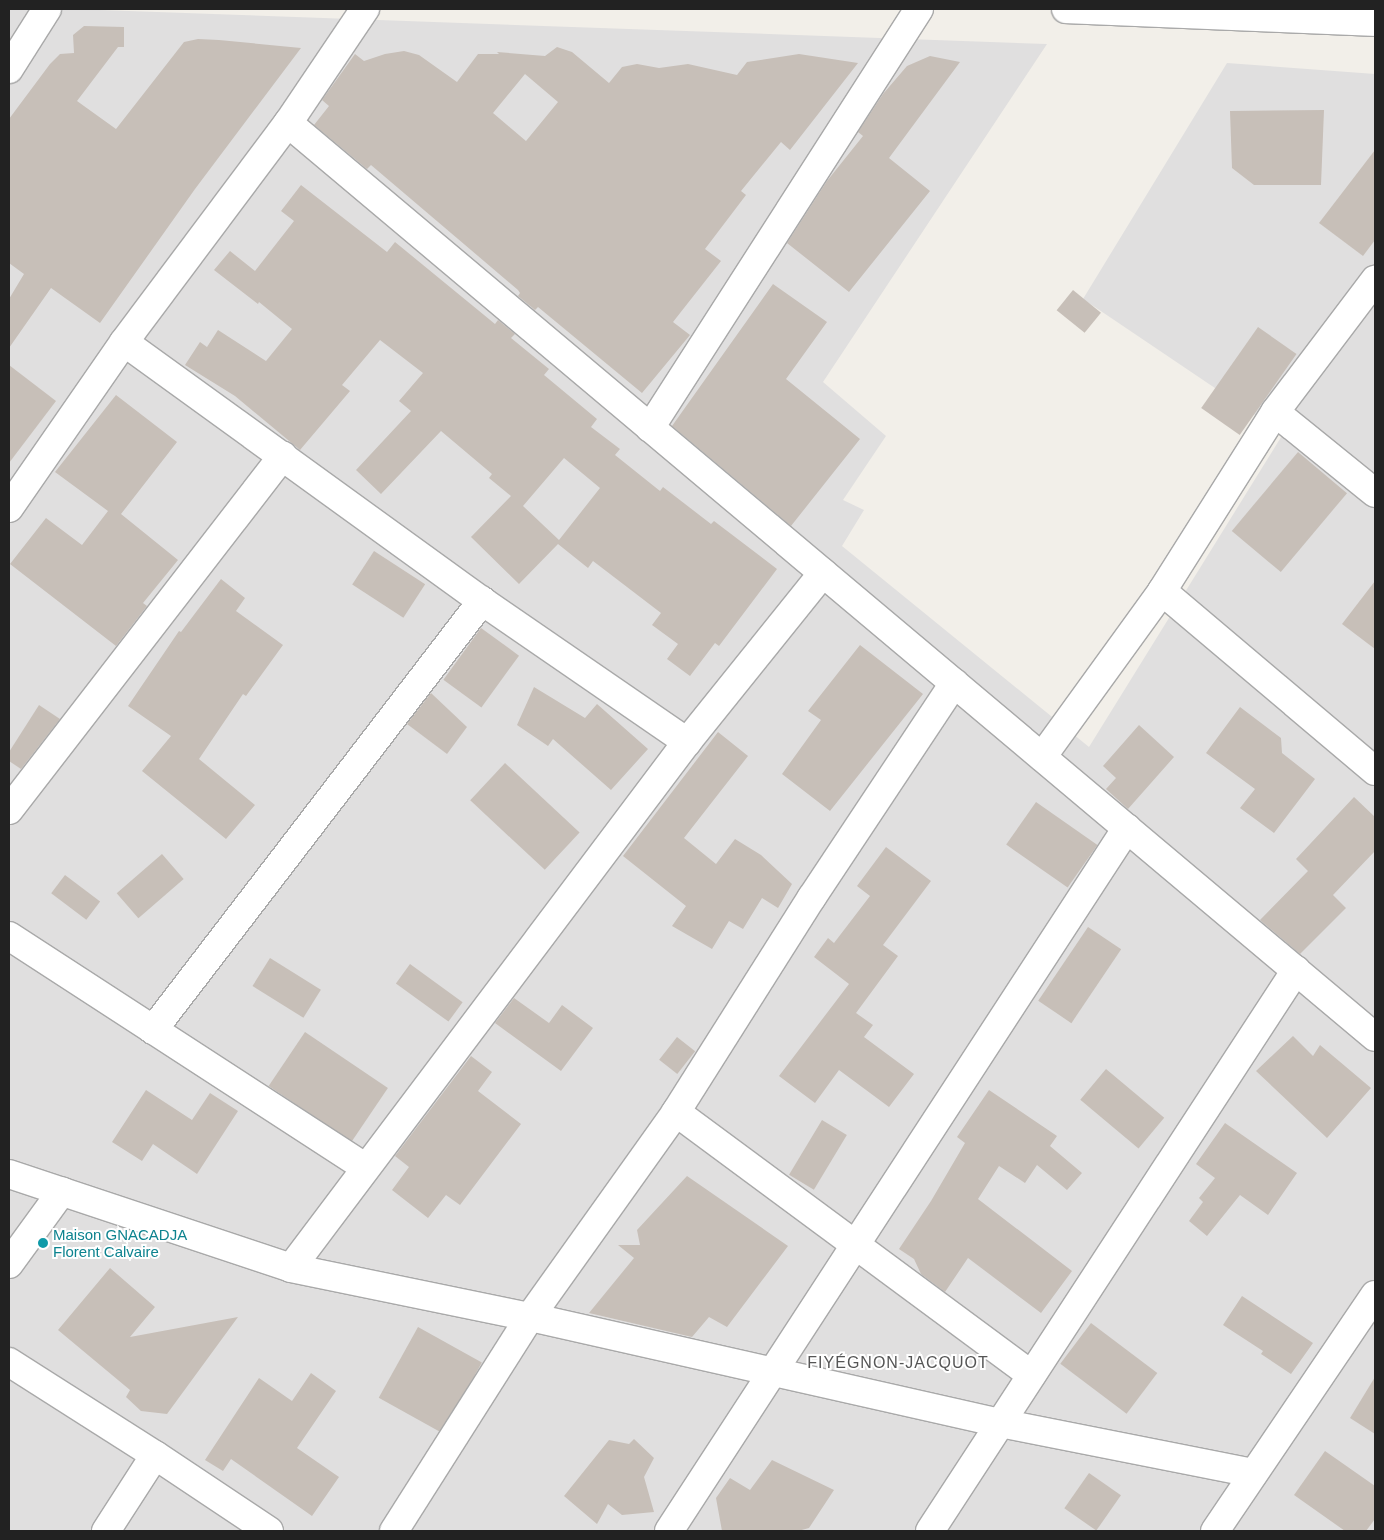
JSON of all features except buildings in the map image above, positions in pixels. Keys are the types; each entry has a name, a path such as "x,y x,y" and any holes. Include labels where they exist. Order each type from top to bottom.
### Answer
{"street":[{"path":"9,69 47,9"},
{"path":"9,508 124,342 288,123 365,9"},
{"path":"650,428 919,9"},
{"path":"1066,9 1375,22"},
{"path":"288,123 1375,1037"},
{"path":"1042,757 1162,592 1275,412 1375,280"},
{"path":"124,342 482,601 686,742"},
{"path":"1275,412 1375,493"},
{"path":"9,810 282,456"},
{"path":"291,1268 686,742 823,573"},
{"path":"1162,592 1375,771"},
{"path":"154,1030 482,601"},
{"path":"394,1531 530,1317 676,1112 812,897 954,683"},
{"path":"669,1531 1127,828"},
{"path":"9,936 365,1168"},
{"path":"930,1531 1296,970"},
{"path":"676,1112 1031,1375"},
{"path":"9,1174 291,1268 530,1317 1000,1423 1253,1473"},
{"path":"9,1264 62,1191"},
{"path":"1215,1531 1375,1295"},
{"path":"9,1362 156,1455 269,1531"},
{"path":"106,1531 156,1455"}],"shaded area":[{"path":"9,9 72,9 1047,44 823,382 886,436 843,500 864,510 842,546 1089,747 1283,434 1083,299 1227,63 1375,74 1375,1531 9,1531"}],"place":[{"name":"Maison GNACADJA Florent Calvaire","path":"43,1243"}],"district":[{"name":"FIYÉGNON-JACQUOT","path":"898,1363"}]}
